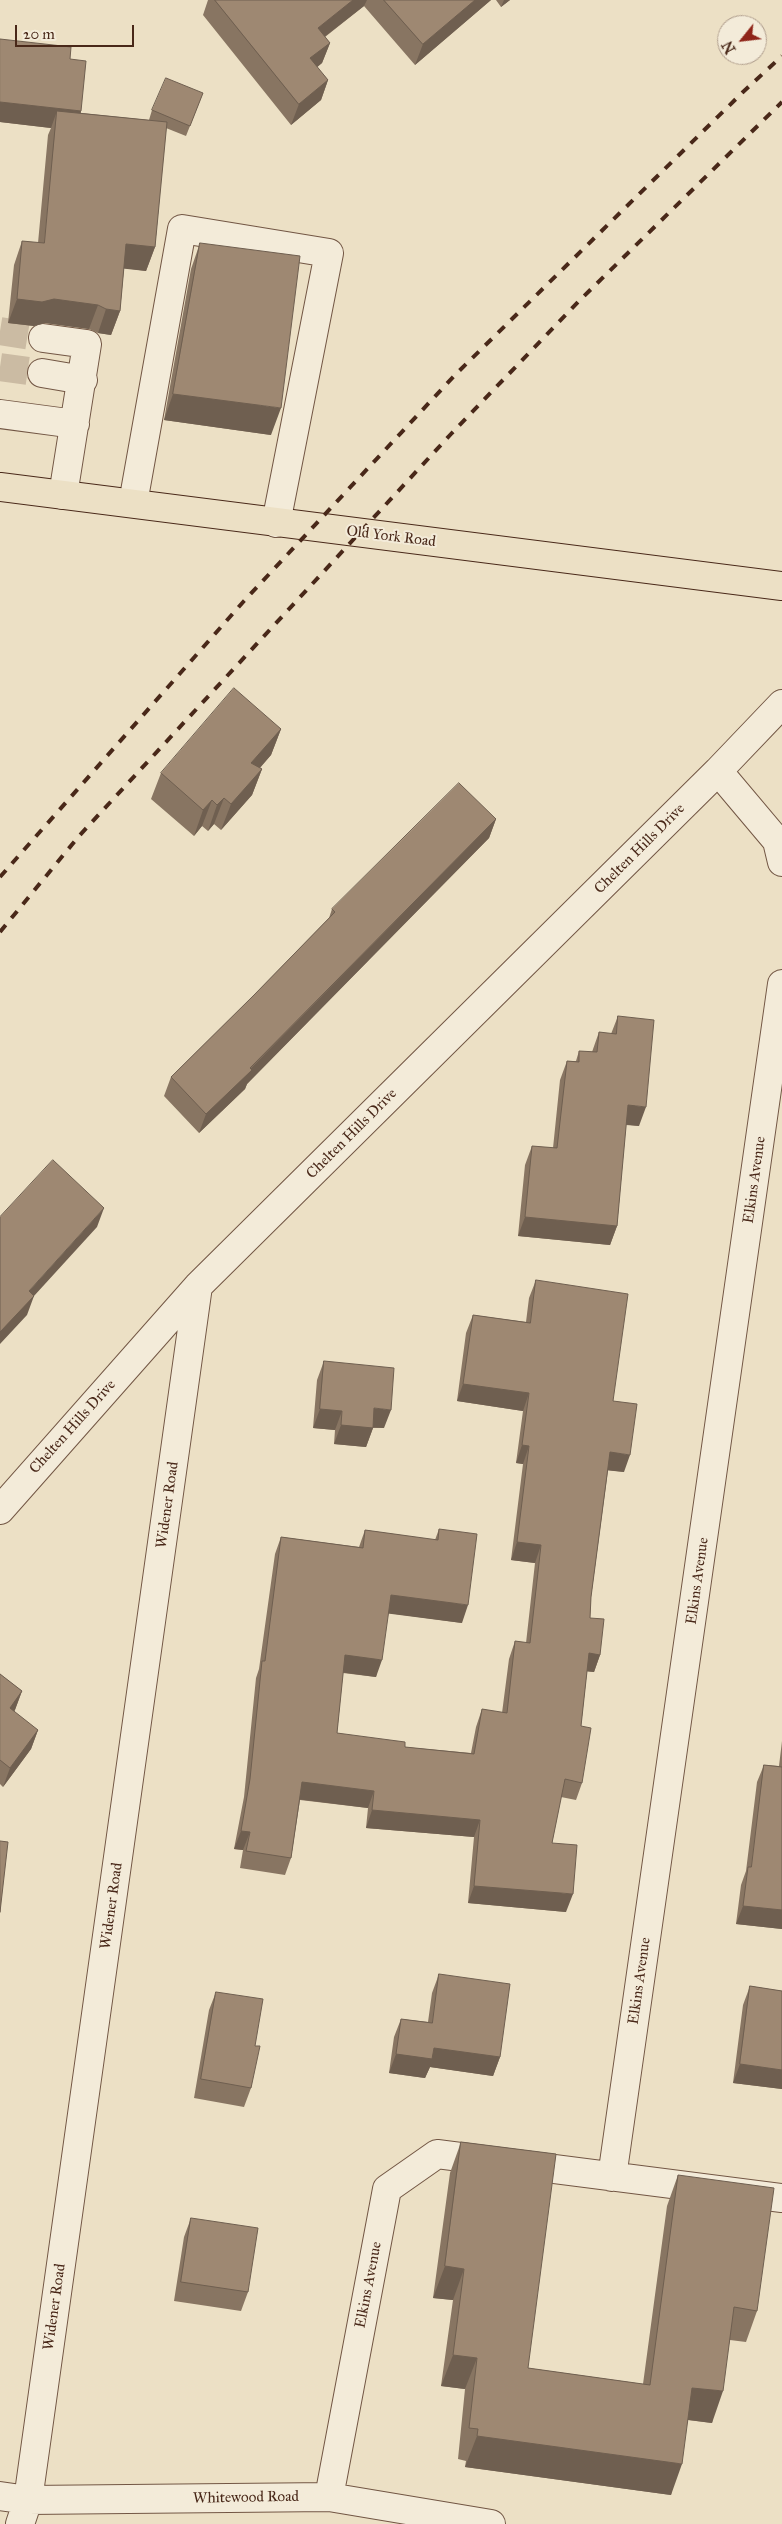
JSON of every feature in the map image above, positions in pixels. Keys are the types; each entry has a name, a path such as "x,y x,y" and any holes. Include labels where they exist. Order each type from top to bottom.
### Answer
{"highway":[{"name":"Old York Road","path":"0,487 782,586"}],"street":[{"path":"134,503 182,229 329,253 276,522"},
{"path":"43,338 87,344 83,380 63,495"},
{"path":"42,373 83,380"},
{"path":"0,414 75,424"},
{"path":"782,704 718,771 777,841 782,862"},
{"name":"Chelten Hills Drive","path":"0,1510 198,1286 718,771"},
{"name":"Elkins Avenue","path":"612,2177 782,984"},
{"name":"Widener Road","path":"24,2512 198,1286"},
{"name":"Elkins Avenue","path":"329,2497 387,2189 437,2154 782,2198"},
{"name":"Whitewood Road","path":"0,2496 24,2512 329,2497 490,2524"}],"building":[{"path":"215,0 353,0 318,28 330,43 310,58 328,80 299,104"},
{"path":"384,0 475,0 423,44"},
{"path":"0,39 71,47 70,59 86,61 81,111 0,102"},
{"path":"166,78 203,93 190,126 152,110"},
{"path":"57,111 167,122 155,247 126,244 120,311 106,309 98,305 54,299 42,302 17,299 22,241 44,243"},
{"path":"200,243 300,256 281,408 173,394"},
{"path":"234,688 281,729 251,763 262,769 231,804 224,798 217,805 212,800 203,810 161,773"},
{"path":"459,783 496,819 250,1068 252,1070 206,1114 171,1077 335,912 332,909"},
{"path":"618,1016 654,1020 646,1107 628,1105 617,1226 525,1217 532,1146 557,1148 567,1061 579,1062 579,1051 597,1052 599,1032 616,1034"},
{"path":"53,1160 104,1208 29,1291 34,1296 0,1332 0,1217"},
{"path":"536,1280 628,1294 613,1401 637,1404 630,1455 610,1452 591,1597 590,1618 604,1619 600,1655 589,1653 581,1726 591,1728 582,1783 565,1779 552,1843 577,1845 573,1894 474,1886 480,1820 372,1810 374,1791 302,1782 291,1858 246,1851 250,1832 241,1831 250,1779 262,1661 265,1661 281,1537 363,1548 365,1530 438,1540 439,1529 477,1534 468,1605 391,1595 382,1660 345,1655 337,1733 405,1742 405,1747 474,1754 482,1709 507,1713 515,1641 530,1643 541,1545 517,1542 529,1446 522,1445 529,1393 463,1384 473,1315 530,1323"},
{"path":"324,1361 394,1368 391,1410 374,1408 373,1428 341,1425 342,1411 320,1409"},
{"path":"0,1674 22,1691 10,1708 38,1730 10,1768 0,1760"},
{"path":"764,1765 782,1767 782,1910 743,1906 748,1867 751,1867"},
{"path":"0,1841 8,1842 0,1912"},
{"path":"439,1974 510,1984 500,2057 434,2048 432,2059 396,2054 401,2019 432,2023"},
{"path":"750,1986 782,1991 782,2070 740,2064"},
{"path":"216,1992 263,1999 255,2046 260,2046 251,2088 201,2079"},
{"path":"461,2142 556,2154 528,2368 650,2385 678,2175 774,2188 757,2311 734,2307 723,2391 692,2388 682,2464 477,2436 478,2429 469,2428 477,2358 453,2355 464,2269 445,2266"},
{"path":"191,2218 258,2228 248,2292 181,2282"}],"tunnel":[{"path":"0,331 43,338"},
{"path":"0,367 42,373"}],"railway":[{"path":"0,877 244,601 455,375 782,56"},
{"path":"0,932 79,836 451,434 580,300 782,102"}]}
